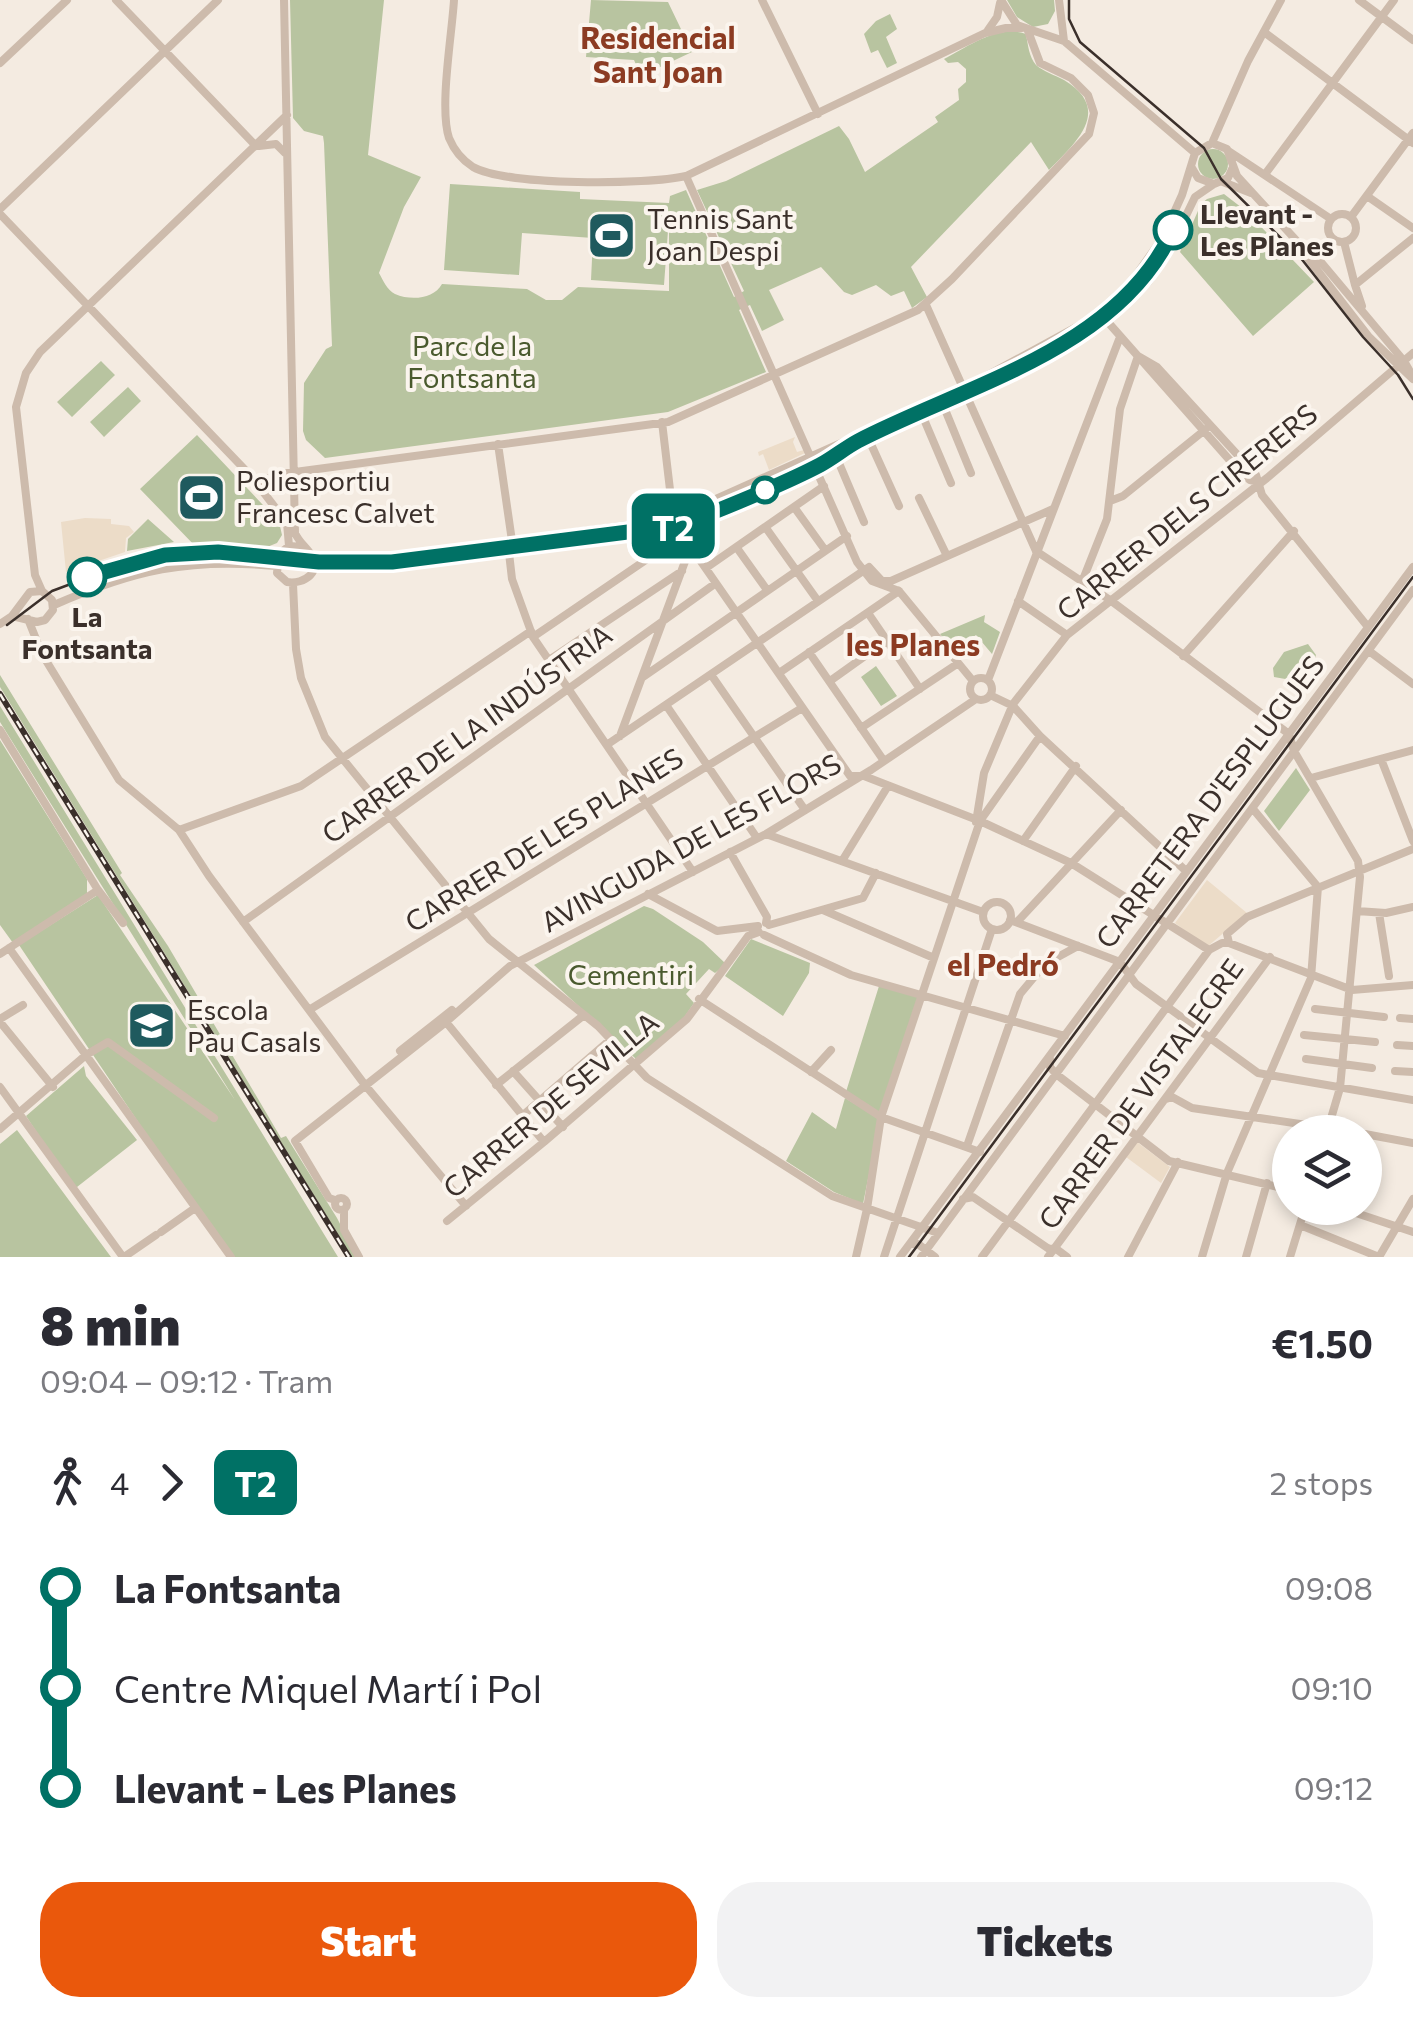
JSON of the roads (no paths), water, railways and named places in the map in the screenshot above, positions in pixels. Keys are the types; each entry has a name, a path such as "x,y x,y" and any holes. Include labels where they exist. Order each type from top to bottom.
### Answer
{"street":[{"path":"0,64 67,0"},
{"path":"116,0 256,146"},
{"path":"218,0 0,211 251,476 287,523 289,546"},
{"path":"284,0 295,533 313,557 314,564 308,579 294,584 281,578 276,566 279,554 289,546 304,547"},
{"path":"454,0 446,123 459,154 485,172 636,184 686,176 984,33 1006,28 1040,32 1064,41 1195,152"},
{"path":"762,0 818,114"},
{"path":"984,33 997,17 1001,0"},
{"path":"1001,0 1008,15 1025,29 1035,45"},
{"path":"818,470 836,456 944,408 1099,312 1142,270 1182,195 1195,152 1212,143 1281,0"},
{"path":"1360,0 1413,40"},
{"path":"1266,174 1394,0"},
{"path":"1060,1 1064,41"},
{"path":"251,476 662,422 776,375 926,305 1057,169 1091,128 1094,112 1088,95 1070,78 1040,63 1035,53 1040,32 1053,26 1060,15"},
{"path":"1264,32 1412,139 1351,217"},
{"path":"1225,148 1225,132 1264,32"},
{"path":"34,636 41,622 52,614 53,602 35,576 17,422 18,393 26,373 40,352 288,115"},
{"path":"1212,143 1225,148 1236,162 1266,174 1331,219"},
{"path":"256,146 276,144 287,157"},
{"path":"313,557 404,556 674,519 812,456 1038,363 1106,322 1149,281 1168,253 1195,197 1236,162"},
{"path":"1236,162 1236,176 1363,310 1401,364"},
{"path":"1192,163 1198,178 1251,194"},
{"path":"686,176 856,558 882,587 899,591 973,681"},
{"path":"1182,195 1192,184 1214,183"},
{"path":"1367,196 1413,228"},
{"path":"1331,219 1341,214 1351,217 1356,225 1356,232 1344,242"},
{"path":"1331,219 1332,238 1344,242"},
{"path":"1332,238 1307,257 1352,316 1413,378"},
{"path":"1355,285 1413,238"},
{"path":"1344,242 1363,310"},
{"path":"926,305 1036,551 1110,600 1289,734 1294,751 1358,861 1357,912 1340,1088 1332,1115"},
{"path":"1099,312 1138,356 1156,367 1259,482 1262,494 1368,627"},
{"path":"988,680 1120,337"},
{"name":"CARRER DELS CIRERERS","path":"978,822 984,773 1012,706 1067,636 1413,353"},
{"path":"1082,582 1102,538 1120,409 1138,356"},
{"path":"944,408 972,474"},
{"path":"923,417 951,483"},
{"path":"662,422 676,532 706,568 850,776 888,786 1023,841 1070,864 1209,950"},
{"path":"1110,500 1123,496 1207,427"},
{"path":"870,442 899,506"},
{"path":"498,444 512,542 512,580 532,634 693,872"},
{"path":"812,456 836,456"},
{"path":"836,456 864,522"},
{"path":"293,460 311,468"},
{"path":"269,500 286,504 294,486 311,468"},
{"path":"277,474 294,486"},
{"path":"269,500 265,484 277,474"},
{"path":"706,568 824,486"},
{"path":"919,498 947,556"},
{"path":"794,506 825,550"},
{"path":"179,830 301,786 695,529 698,525 693,510"},
{"path":"866,569 882,581 891,581 1052,510"},
{"path":"766,528 818,601"},
{"path":"1183,656 1294,531"},
{"path":"643,677 847,536"},
{"path":"620,736 690,548"},
{"path":"737,548 767,590"},
{"path":"53,602 176,564 276,566"},
{"name":"CARRETERA D'ESPLUGUES","path":"900,1257 1413,567"},
{"path":"608,744 866,569"},
{"path":"549,660 682,572"},
{"name":"CARRER DE LA INDÚSTRIA","path":"244,922 716,583"},
{"path":"294,584 301,678 312,712 341,760 469,911 488,939 611,1038 647,1078 832,1196 938,1234"},
{"name":"CARRETERA D'ESPLUGUES","path":"924,1252 1413,590"},
{"path":"0,624 22,606 27,594 42,591"},
{"path":"779,673 899,591"},
{"path":"1018,601 1067,636"},
{"path":"22,606 42,654 119,780 179,830 365,1084 466,1206"},
{"path":"868,612 920,689"},
{"path":"12,616 41,622"},
{"path":"830,681 886,640"},
{"path":"1369,651 1413,684"},
{"path":"809,652 884,761"},
{"path":"861,728 957,664"},
{"path":"712,676 806,810"},
{"path":"988,680 992,687 990,695 984,700 976,699 970,689 973,681 988,680"},
{"path":"990,695 1012,706 1186,871"},
{"name":"AVINGUDA DE LES FLORS","path":"365,1084 371,1074 518,962 761,836 976,699"},
{"path":"666,705 761,836 876,872 983,912"},
{"name":"CARRER DE LES PLANES","path":"309,1010 802,708"},
{"path":"0,730 98,890 123,923"},
{"path":"856,1257 868,1209 881,1118 978,822 1040,736"},
{"path":"1311,778 1413,750"},
{"path":"1381,759 1413,841"},
{"path":"1023,841 1076,766"},
{"path":"842,861 888,786"},
{"path":"1202,1257 1227,1173 1312,974 1318,887 1253,809"},
{"path":"983,912 985,923 992,929 1002,929 1013,921 1121,810"},
{"path":"1229,943 1227,934 1246,917 1413,849"},
{"path":"730,852 767,917 763,928"},
{"path":"648,894 717,931 763,928 866,896 876,872"},
{"path":"0,954 4,946 98,890"},
{"path":"983,912 991,903 1003,904 1013,921"},
{"path":"1357,912 1413,907"},
{"path":"822,910 934,958"},
{"path":"1379,913 1388,976"},
{"path":"1013,921 1120,962 1136,984 1250,1069 1269,1077 1413,1100"},
{"path":"763,928 850,975 1065,1036"},
{"name":"CARRER DE SEVILLA","path":"447,1221 687,1020 748,936 763,928"},
{"path":"884,1257 992,929"},
{"path":"982,1257 1209,950 1222,942 1229,943 1349,990 1413,984"},
{"path":"4,946 232,1257"},
{"path":"968,1146 1009,1019 1032,976 1060,954 1078,946"},
{"name":"CARRER DE VISTALEGRE","path":"1048,1257 1270,957"},
{"name":"AVINGUDA DE LES FLORS","path":"359,1257 344,1230 344,1210 348,1205 345,1198 329,1198 295,1141 477,993"},
{"path":"699,999 881,1118 980,1152"},
{"path":"23,1005 0,1021 53,1086"},
{"path":"1315,1010 1384,1017"},
{"path":"496,1085 584,1015"},
{"path":"1400,1018 1413,1019"},
{"path":"446,1022 544,1142"},
{"path":"1304,1035 1375,1042"},
{"path":"522,1116 611,1038"},
{"path":"0,1129 103,1044 114,1044 214,1118"},
{"path":"1396,1044 1413,1046"},
{"path":"810,1072 831,1050"},
{"path":"1051,1056 1049,1065 1056,1074 1165,1159 1272,1185"},
{"path":"1306,1059 1372,1068"},
{"path":"513,1071 563,1127"},
{"path":"1395,1071 1413,1072"},
{"path":"0,1087 123,1257 195,1208"},
{"path":"1166,1098 1172,1097 1192,1108 1272,1122"},
{"path":"1382,1137 1413,1143"},
{"path":"1128,1257 1178,1162"},
{"path":"1246,1257 1267,1183"},
{"path":"963,1199 974,1196 1048,1250 1055,1248 1067,1257"},
{"path":"1302,1225 1379,1257 1413,1199"},
{"path":"1382,1223 1413,1232"},
{"path":"1290,1257 1300,1225"},
{"path":"922,1229 924,1252"},
{"path":"910,1244 915,1243 936,1257"}],"tram line":[{"path":"1069,0 1069,19 1080,42 1204,148 1221,179 1300,257 1398,375 1413,399"},
{"path":"846,446 1004,374 1092,325 1139,285 1159,259 1178,218"},
{"name":"T2","path":"87,577 165,555 218,552 354,563 414,561 675,526 694,520 819,466 856,442 957,397 1060,344 1116,308 1139,285 1159,259 1173,230"},
{"path":"7,625 52,591 119,566 165,555 218,552 319,562 392,562 678,526 817,466 856,442"},
{"path":"909,1257 1413,577"}],"railway":[{"path":"0,694 349,1257"}],"place":[{"name":"Llevant - Les Planes","path":"1173,230"},
{"name":"Tennis Sant Joan Despi","path":"612,235"},
{"name":"Poliesportiu Francesc Calvet","path":"201,497"},
{"name":"La Fontsanta","path":"87,577"},
{"name":"Escola Pau Casals","path":"152,1026"}],"district":[{"name":"Residencial Sant Joan","path":"658,56"},
{"name":"les Planes","path":"913,646"},
{"name":"el Pedró","path":"1003,966"}],"park label":[{"name":"Parc de la Fontsanta","path":"472,362"},
{"name":"Cementiri","path":"631,975"}]}
